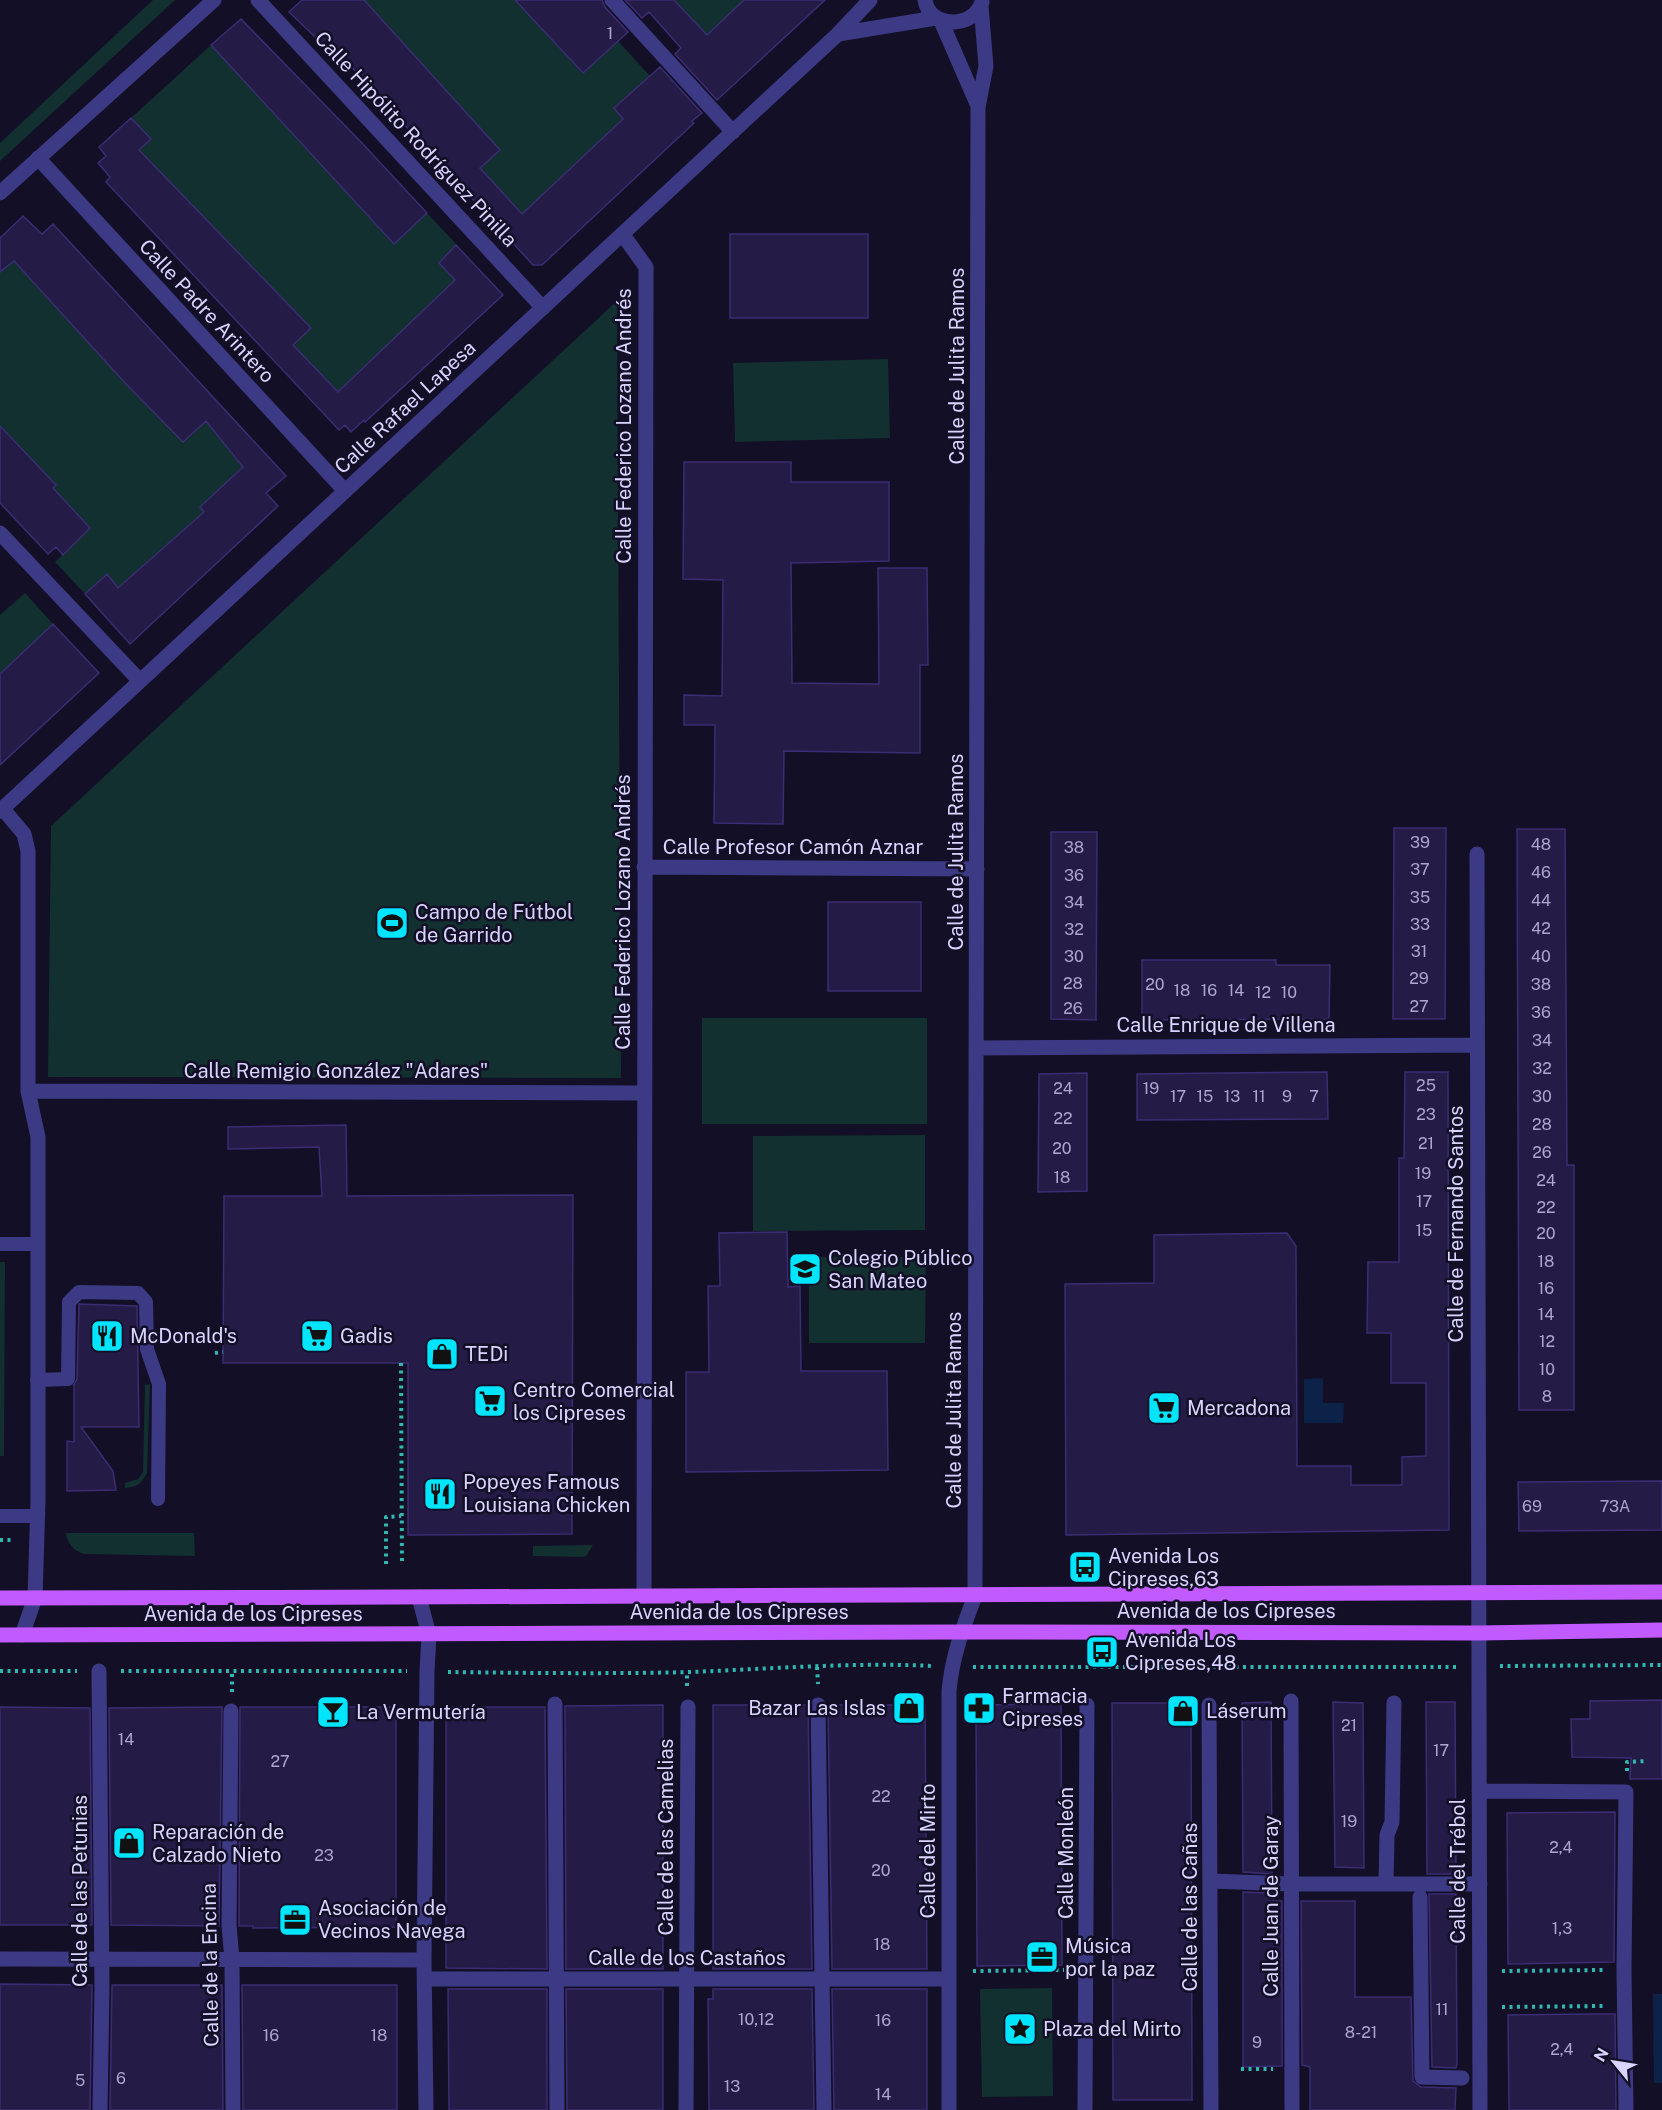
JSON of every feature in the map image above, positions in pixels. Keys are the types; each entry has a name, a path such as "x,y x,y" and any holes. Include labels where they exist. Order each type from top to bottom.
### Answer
{"main road":[{"name":"Avenida de los Cipreses","path":"0,1598 1662,1592"},
{"name":"Avenida de los Cipreses","path":"0,1635 1479,1633 1662,1630"}],"street":[{"path":"0,194 214,0"},
{"name":"Calle Hipólito Rodríguez Pinilla","path":"258,0 543,308"},
{"path":"612,0 733,132"},
{"name":"Calle Rafael Lapesa","path":"1,810 623,235 838,34 870,0"},
{"name":"Calle de Julita Ramos","path":"925,0 925,4 938,19 978,107"},
{"path":"838,34 938,19 957,23 970,18 981,3"},
{"name":"Calle de Julita Ramos","path":"975,1596 978,107 986,66 981,3"},
{"name":"Calle Padre Arintero","path":"38,158 345,491"},
{"name":"Calle Federico Lozano Andrés","path":"623,235 646,267 644,1596"},
{"path":"0,533 140,681"},
{"path":"1,810 24,834 28,851 28,1091 38,1137 38,1516 35,1598 22,1635"},
{"name":"Calle de Fernando Santos","path":"1477,854 1478,1593"},
{"name":"Calle Profesor Camón Aznar","path":"644,867 977,869"},
{"name":"Calle Enrique de Villena","path":"976,1048 1477,1045"},
{"name":"Calle Remigio González \"Adares\"","path":"28,1091 644,1093"},
{"path":"1478,1593 1479,1633"},
{"name":"Calle del Mirto","path":"949,2110 949,1691 951,1667 975,1596"},
{"path":"418,1598 429,1635 424,1960 426,2110"},
{"name":"Calle del Trébol","path":"1479,1633 1480,2110"},
{"name":"Calle de las Petunias","path":"99,1671 100,2110"},
{"name":"Calle Juan de Garay","path":"1291,1701 1292,2110"},
{"path":"1386,1884 1387,1835 1392,1822 1394,1703"},
{"path":"555,1704 557,2110"},
{"path":"819,1705 824,2110"},
{"name":"Calle Monleón","path":"1085,2110 1088,1705"},
{"name":"Calle de las Cañas","path":"1209,1705 1211,2110"},
{"name":"Calle de las Camelias","path":"686,2110 687,1707"},
{"name":"Calle de la Encina","path":"231,1711 230,1925 234,2110"},
{"path":"1479,1791 1626,1792 1624,1970 1626,2110"},
{"path":"1211,1881 1292,1884 1480,1884"},
{"path":"1420,1897 1422,2078 1462,2078"},
{"path":"0,1959 424,1960"},
{"name":"Calle de los Castaños","path":"426,1979 948,1979"}],"lane":[{"path":"0,1244 37,1244"},
{"path":"37,1380 68,1379 69,1302 79,1292 138,1293 146,1302 147,1349 159,1384 158,1499"},
{"path":"0,1516 38,1516"}],"path":[{"path":"215,1353 223,1352"},
{"path":"401,1363 402,1564"},
{"path":"386,1564 386,1517 401,1516"},
{"path":"0,1540 11,1540"},
{"path":"0,1671 556,1673 687,1672 894,1664 951,1667 1662,1665"},
{"path":"1627,1762 1647,1761"},
{"path":"973,1971 1064,1970"},
{"path":"1502,1971 1624,1970"},
{"path":"1502,2007 1625,2005"},
{"path":"1240,2069 1276,2069"}],"green space":[{"path":"153,0 175,0 0,161 0,143"},
{"path":"363,0 515,0 582,73 618,41 650,76 624,120 522,214 506,197 487,214 460,186 499,151"},
{"path":"661,0 744,0 707,35 673,39 649,12"},
{"path":"211,45 394,244 427,213 457,245 439,263 455,280 338,392 314,367 296,384 275,362 310,328 139,150 150,139 131,118"},
{"path":"14,261 184,441 222,406 249,435 231,453 243,467 200,507 204,512 119,588 106,575 85,594 55,562 90,528 53,488 55,485 0,426 0,272"},
{"path":"617,301 621,1078 48,1077 51,826"},
{"path":"888,359 890,438 735,442 733,363"},
{"path":"25,593 53,624 0,674 0,615"},
{"path":"702,1018 927,1018 927,1124 702,1124"},
{"path":"925,1135 925,1230 753,1231 753,1136"},
{"path":"809,1257 926,1257 925,1343 809,1343"},
{"path":"0,1262 5,1262 4,1456 0,1456"},
{"path":"150,1384 147,1473 138,1484 125,1488 125,1483 138,1479 143,1472 145,1385"},
{"path":"66,1533 194,1533 195,1556 84,1554 72,1546"},
{"path":"593,1545 584,1557 533,1556 533,1546"},
{"path":"1052,1988 1053,2096 982,2097 980,1989"}],"water":[{"path":"1323,1378 1323,1403 1344,1403 1343,1423 1304,1423 1304,1379"},
{"path":"1653,1994 1662,1994 1662,2083 1654,2083"}],"building":[{"path":"302,0 364,0 500,150 480,168 522,214 623,119 614,108 660,67 702,113 542,265 533,265 335,49 331,52 289,12"},
{"path":"515,0 602,0 605,7 628,32 583,73"},
{"path":"625,0 674,0 707,35 744,0 825,0 717,100 675,54 681,48 649,12 642,18"},
{"path":"241,19 427,213 394,244 211,45"},
{"path":"131,118 151,139 139,150 311,328 293,345 338,392 455,280 439,263 456,245 503,295 365,422 364,420 351,432 345,425 339,430 106,182 110,177 98,163 106,156 99,147"},
{"path":"23,216 42,234 53,224 286,476 266,493 278,506 130,644 85,594 107,574 118,588 204,512 200,507 243,467 206,421 183,442 126,384 14,261 0,272 0,238"},
{"path":"730,234 868,234 868,318 730,318"},
{"path":"0,426 56,485 53,488 90,528 63,555 56,547 48,554 0,503"},
{"path":"684,462 791,462 791,482 889,482 889,561 791,563 792,683 879,684 878,568 927,568 928,665 920,665 920,753 784,751 783,824 714,823 715,725 684,725 684,695 722,696 723,580 683,579"},
{"path":"53,624 99,673 0,765 0,674"},
{"path":"1394,828 1446,828 1445,1019 1393,1019"},
{"path":"1517,829 1565,829 1567,1165 1574,1165 1574,1410 1519,1410"},
{"path":"1051,832 1097,832 1096,1020 1051,1019"},
{"path":"828,902 921,902 921,991 828,991"},
{"path":"1142,960 1276,960 1276,965 1330,965 1329,1019 1142,1020"},
{"path":"1327,1072 1328,1119 1137,1120 1137,1074"},
{"path":"1405,1072 1448,1072 1449,1530 1066,1535 1065,1284 1154,1283 1154,1235 1287,1233 1296,1246 1297,1466 1351,1466 1351,1485 1402,1485 1402,1457 1426,1456 1426,1383 1391,1383 1391,1333 1367,1333 1368,1262 1399,1262 1399,1158 1404,1158"},
{"path":"1087,1073 1087,1191 1038,1192 1039,1074"},
{"name":"Centro Comercial los Cipreses","path":"346,1125 347,1196 573,1195 572,1534 408,1535 408,1363 223,1363 224,1196 322,1196 319,1147 228,1149 228,1127"},
{"path":"787,1232 788,1287 800,1286 801,1371 887,1371 888,1470 686,1472 686,1372 709,1372 708,1286 720,1286 719,1233"},
{"name":"McDonald's","path":"79,1304 137,1306 139,1427 81,1427 113,1471 116,1490 67,1491 67,1441 74,1442 74,1385 77,1379"},
{"path":"1662,1481 1662,1530 1519,1531 1518,1482"},
{"path":"1662,1700 1662,1779 1630,1779 1631,1758 1572,1757 1571,1719 1590,1719 1590,1701"},
{"path":"1271,1702 1272,1874 1243,1872 1242,1703"},
{"path":"1333,1702 1363,1703 1364,1868 1335,1867"},
{"path":"1426,1702 1455,1702 1456,1874 1427,1874"},
{"path":"1112,1703 1191,1703 1192,2100 1113,2100"},
{"path":"1061,1704 1062,1965 977,1966 976,1705"},
{"path":"663,1705 663,1969 566,1969 565,1706"},
{"path":"713,1705 808,1705 812,1969 713,1969"},
{"path":"828,1705 925,1705 927,1969 832,1969"},
{"path":"0,1707 90,1708 92,1925 0,1925"},
{"path":"222,1707 219,1926 111,1925 109,1708"},
{"path":"240,1707 396,1707 396,1927 253,1928 253,1926 239,1926"},
{"path":"446,1707 545,1707 547,1969 446,1968"},
{"path":"1615,1812 1614,1962 1508,1964 1507,1813"},
{"path":"1243,1892 1273,1893 1273,1901 1282,1901 1282,2066 1243,2067"},
{"path":"1429,1894 1456,1894 1456,2068 1432,2067"},
{"path":"1301,1901 1355,1901 1355,1997 1411,1997 1413,2081 1421,2087 1456,2088 1455,2110 1310,2110 1310,2067 1302,2065"},
{"path":"0,1984 92,1985 90,2110 0,2110"},
{"path":"112,1985 222,1985 223,2110 110,2110"},
{"path":"242,1985 397,1985 397,2110 243,2110"},
{"path":"448,1989 547,1989 547,2110 449,2110"},
{"path":"566,1989 663,1989 663,2110 567,2110"},
{"path":"713,1989 812,1989 814,2110 709,2110 708,1999 713,1999"},
{"path":"832,1989 927,1989 927,2110 834,2110"},
{"path":"1615,2014 1616,2110 1509,2110 1508,2015"}],"place":[{"name":"Campo de Fútbol de Garrido","path":"392,923"},
{"name":"Colegio Público San Mateo","path":"805,1269"},
{"name":"McDonald's","path":"107,1336"},
{"name":"Gadis","path":"317,1336"},
{"name":"TEDi","path":"442,1354"},
{"name":"Centro Comercial los Cipreses","path":"490,1401"},
{"name":"Mercadona","path":"1164,1408"},
{"name":"Popeyes Famous Louisiana Chicken","path":"440,1494"},
{"name":"Avenida Los Cipreses,63","path":"1085,1567"},
{"name":"Avenida Los Cipreses,48","path":"1102,1652"},
{"name":"Bazar Las Islas","path":"909,1708"},
{"name":"Farmacia Cipreses","path":"979,1708"},
{"name":"Láserum","path":"1183,1711"},
{"name":"La Vermutería","path":"333,1712"},
{"name":"Reparación de Calzado Nieto","path":"129,1843"},
{"name":"Asociación de Vecinos Navega","path":"295,1920"},
{"name":"Música por la paz","path":"1042,1957"},
{"name":"Plaza del Mirto","path":"1020,2029"}]}
